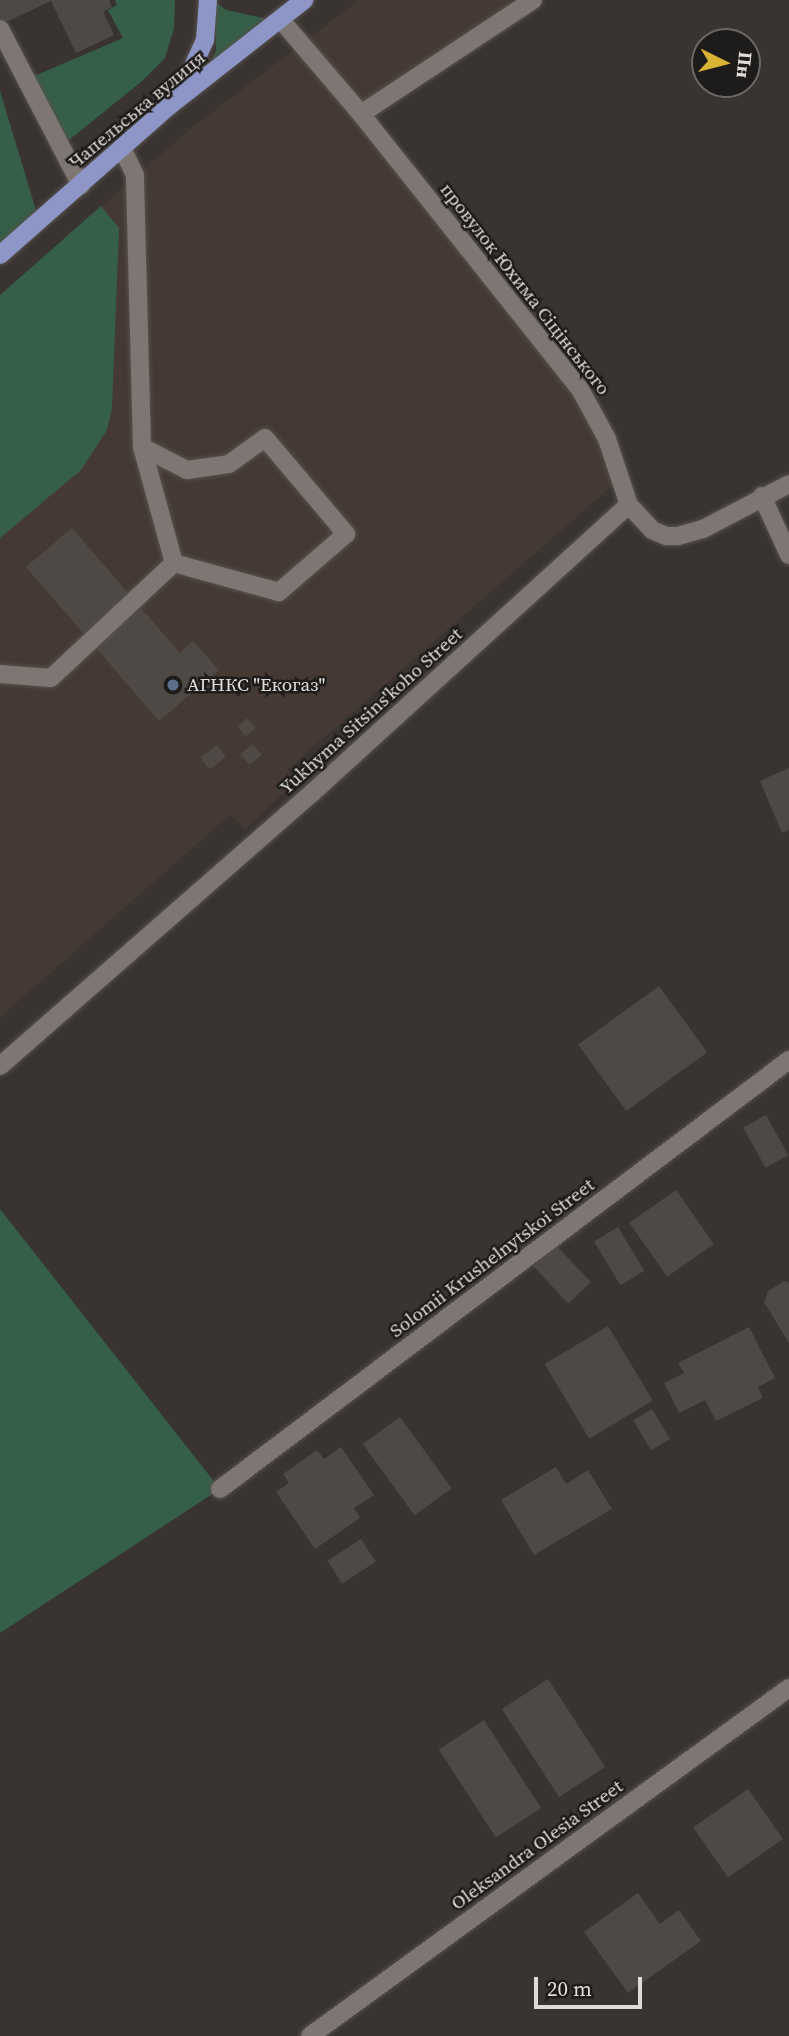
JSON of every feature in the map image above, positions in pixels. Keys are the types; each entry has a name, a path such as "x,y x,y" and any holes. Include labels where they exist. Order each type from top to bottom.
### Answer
{"main road":[{"path":"178,98 205,40 208,0"},
{"name":"Чапельська вулиця","path":"0,255 178,98 304,0"}],"street":[{"path":"360,114 533,0"},
{"name":"провулок Юхима Сіцінського","path":"281,20 360,114 580,389 607,439 629,505"},
{"path":"0,29 81,185"},
{"path":"122,148 135,175 142,447 174,563"},
{"path":"142,447 187,470 229,464 265,438 346,534 279,592 174,563"},
{"path":"629,505 653,530 666,536 678,536 703,528 789,484"},
{"path":"762,496 789,555"},
{"name":"Yukhyma Sitsins'koho Street","path":"0,1066 312,793 629,505"},
{"path":"0,674 51,678 174,563"},
{"name":"Solomii Krushelnytskoi Street","path":"220,1489 789,1060"},
{"name":"Oleksandra Olesia Street","path":"310,2036 789,1688"}],"shaded area":[{"path":"359,0 533,0 361,114 580,389 620,479 288,769 296,782 245,829 230,815 0,1017 0,295 189,130"}],"green space":[{"path":"115,0 175,0 174,28 165,58 141,82 69,140 58,133 32,77 123,38 108,10 117,5"},
{"path":"215,2 226,10 272,20 208,70 216,50"},
{"path":"0,91 39,220 0,255"},
{"path":"101,206 119,228 112,408 107,430 81,470 0,538 0,295"},
{"path":"0,1209 220,1489 0,1633"}],"building":[{"path":"0,0 109,0 112,7 103,12 114,35 76,53 51,1 0,25"},
{"path":"72,528 180,653 193,641 219,670 159,721 26,567"},
{"path":"247,718 256,728 246,736 237,727"},
{"path":"253,744 262,755 249,765 241,754"},
{"path":"217,745 226,757 209,770 200,758"},
{"path":"789,768 789,830 782,833 760,781"},
{"path":"659,986 707,1052 626,1111 578,1045"},
{"path":"766,1115 788,1155 766,1168 743,1128"},
{"path":"676,1190 714,1244 667,1277 629,1223"},
{"path":"618,1227 644,1271 620,1285 594,1241"},
{"path":"556,1245 591,1282 568,1303 533,1266"},
{"path":"784,1281 789,1283 789,1343 764,1302 768,1291"},
{"path":"608,1326 653,1401 589,1439 545,1364"},
{"path":"749,1327 775,1378 758,1387 763,1398 716,1421 705,1400 679,1413 664,1383 684,1373 678,1363"},
{"path":"652,1409 670,1439 651,1450 633,1420"},
{"path":"400,1417 452,1488 415,1515 363,1444"},
{"path":"341,1447 374,1495 354,1508 360,1518 315,1549 276,1492 289,1483 283,1474 317,1450 324,1459"},
{"path":"556,1467 566,1484 588,1470 612,1509 534,1555 501,1500"},
{"path":"361,1539 376,1562 342,1583 327,1561"},
{"path":"548,1679 605,1767 559,1797 502,1709"},
{"path":"484,1720 541,1808 496,1837 439,1749"},
{"path":"748,1789 783,1839 728,1877 693,1827"},
{"path":"638,1893 660,1924 679,1910 701,1941 628,1993 584,1932"}],"place":[{"name":"АГНКС \"Екогаз\"","path":"173,685"}]}
